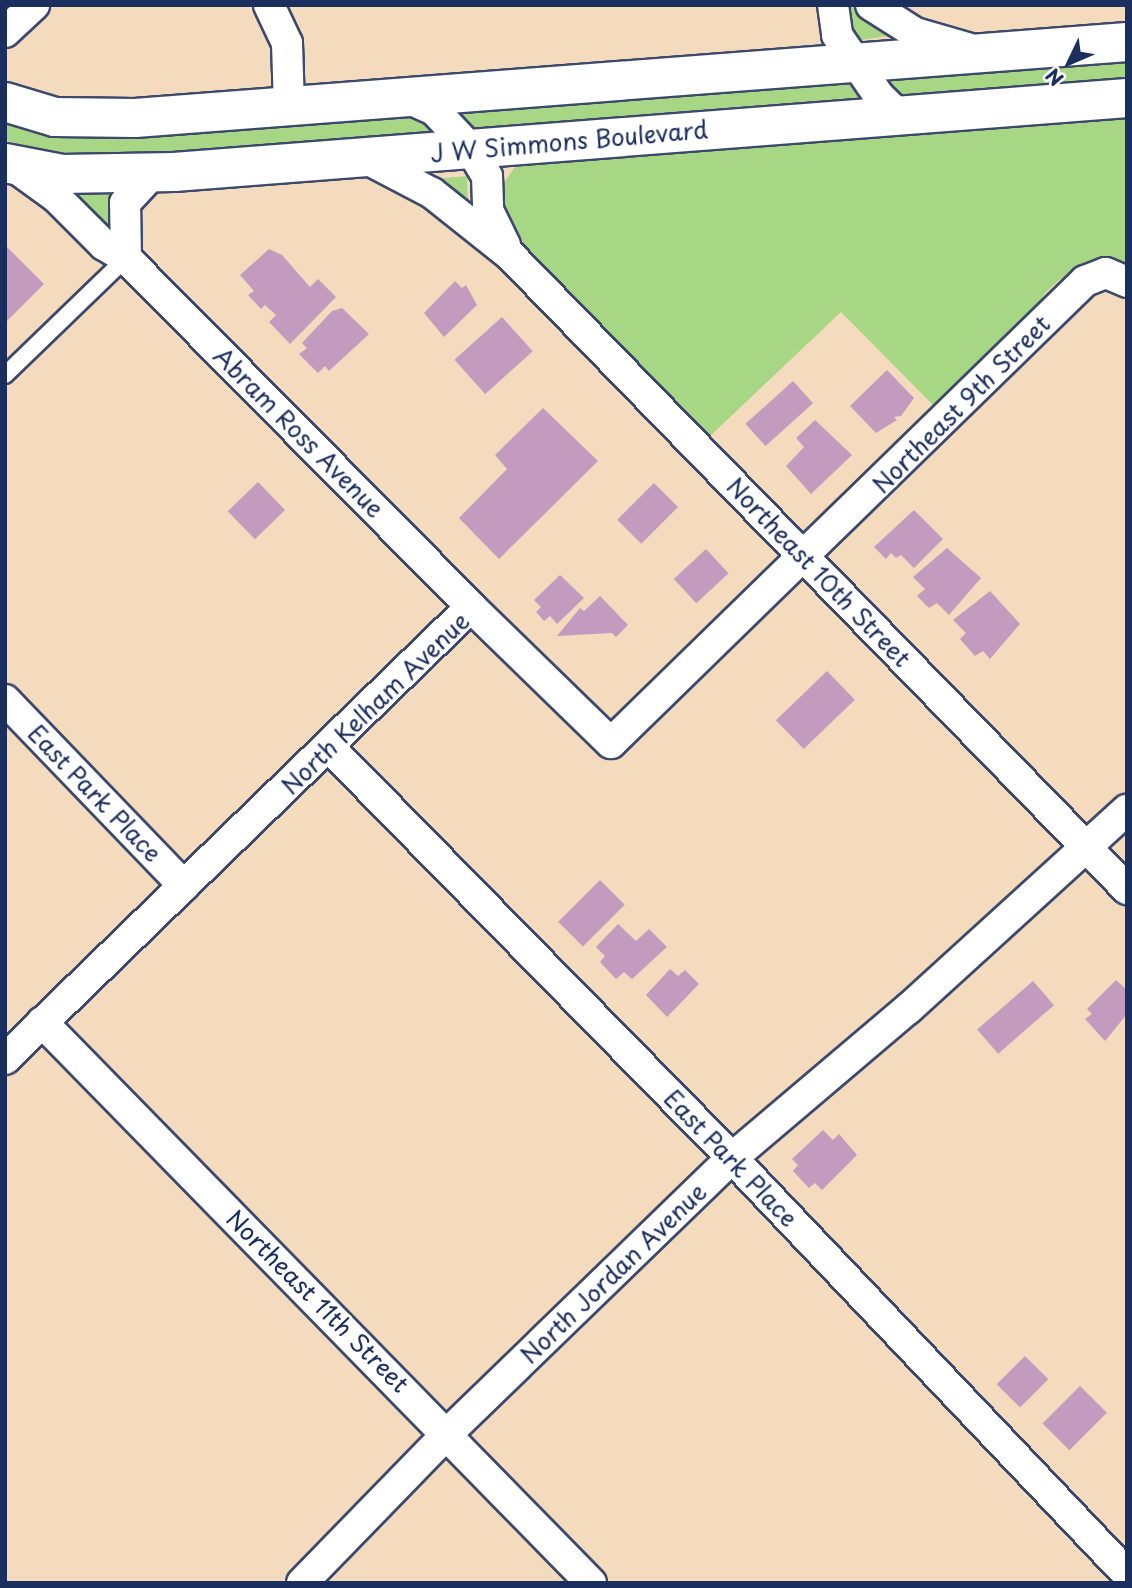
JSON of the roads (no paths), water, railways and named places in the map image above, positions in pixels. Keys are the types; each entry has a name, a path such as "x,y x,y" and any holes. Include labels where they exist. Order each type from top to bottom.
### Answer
{"main road":[{"path":"20,107 76,118 135,118 1127,43"},
{"name":"J W Simmons Boulevard","path":"9,164 62,174 153,173 1127,98"}],"street":[{"path":"5,32 34,5"},
{"path":"269,5 287,43 289,106"},
{"path":"833,5 837,35 879,96 899,115"},
{"path":"871,5 934,41 999,52"},
{"name":"Northeast 10th Street","path":"405,97 434,110 470,148 487,176 491,220 510,255"},
{"name":"Northeast 10th Street","path":"363,157 432,192 510,255 1127,889"},
{"name":"Abram Ross Avenue","path":"9,164 56,197 104,245 126,258 471,607"},
{"path":"126,258 125,203 153,173"},
{"name":"Northeast 9th Street","path":"806,559 1085,281 1106,273 1127,282"},
{"name":"North Kelham Avenue","path":"5,1059 471,607 611,743 806,559"},
{"name":"East Park Place","path":"5,700 184,886"},
{"name":"East Park Place","path":"329,747 732,1158 1127,1574"},
{"name":"North Jordan Avenue","path":"302,1583 448,1433 732,1158 908,1009 1127,810"},
{"name":"Northeast 11th Street","path":"43,1022 448,1433 591,1583"}],"lane":[{"path":"5,375 126,258"}]}
